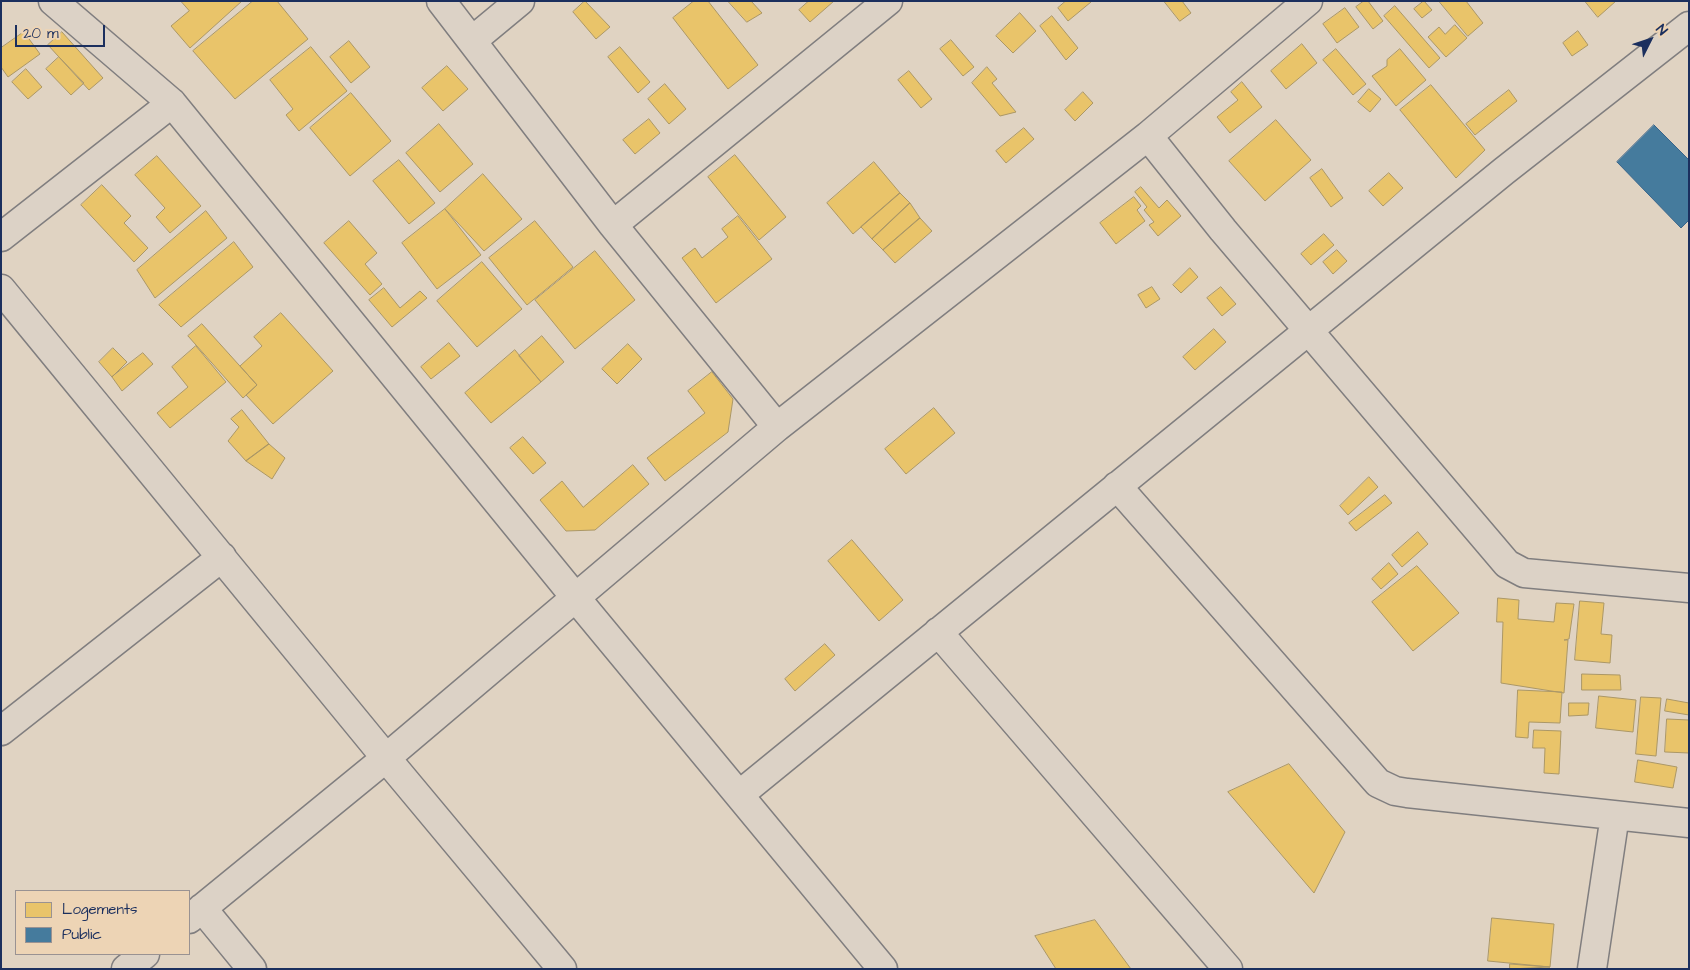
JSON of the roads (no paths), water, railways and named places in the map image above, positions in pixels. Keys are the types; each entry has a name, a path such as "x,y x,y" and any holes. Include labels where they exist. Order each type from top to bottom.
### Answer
{"street":[{"path":"53,1 172,102 575,596 883,969"},
{"path":"441,1 613,225 777,427"},
{"path":"472,40 520,1"},
{"path":"613,225 888,1"},
{"path":"252,969 196,913 386,758 575,596 777,427 1148,136 1308,1"},
{"path":"739,795 1504,171 1689,26"},
{"path":"1,237 172,102"},
{"path":"1148,136 1308,331 1507,564 1524,572 1689,588"},
{"path":"1,289 562,969"},
{"path":"1117,486 1378,783 1395,791 1407,793 1689,823"},
{"path":"1,731 222,557"},
{"path":"938,632 1228,969"},
{"path":"1592,969 1615,815"},
{"path":"126,969 144,955"}]}
